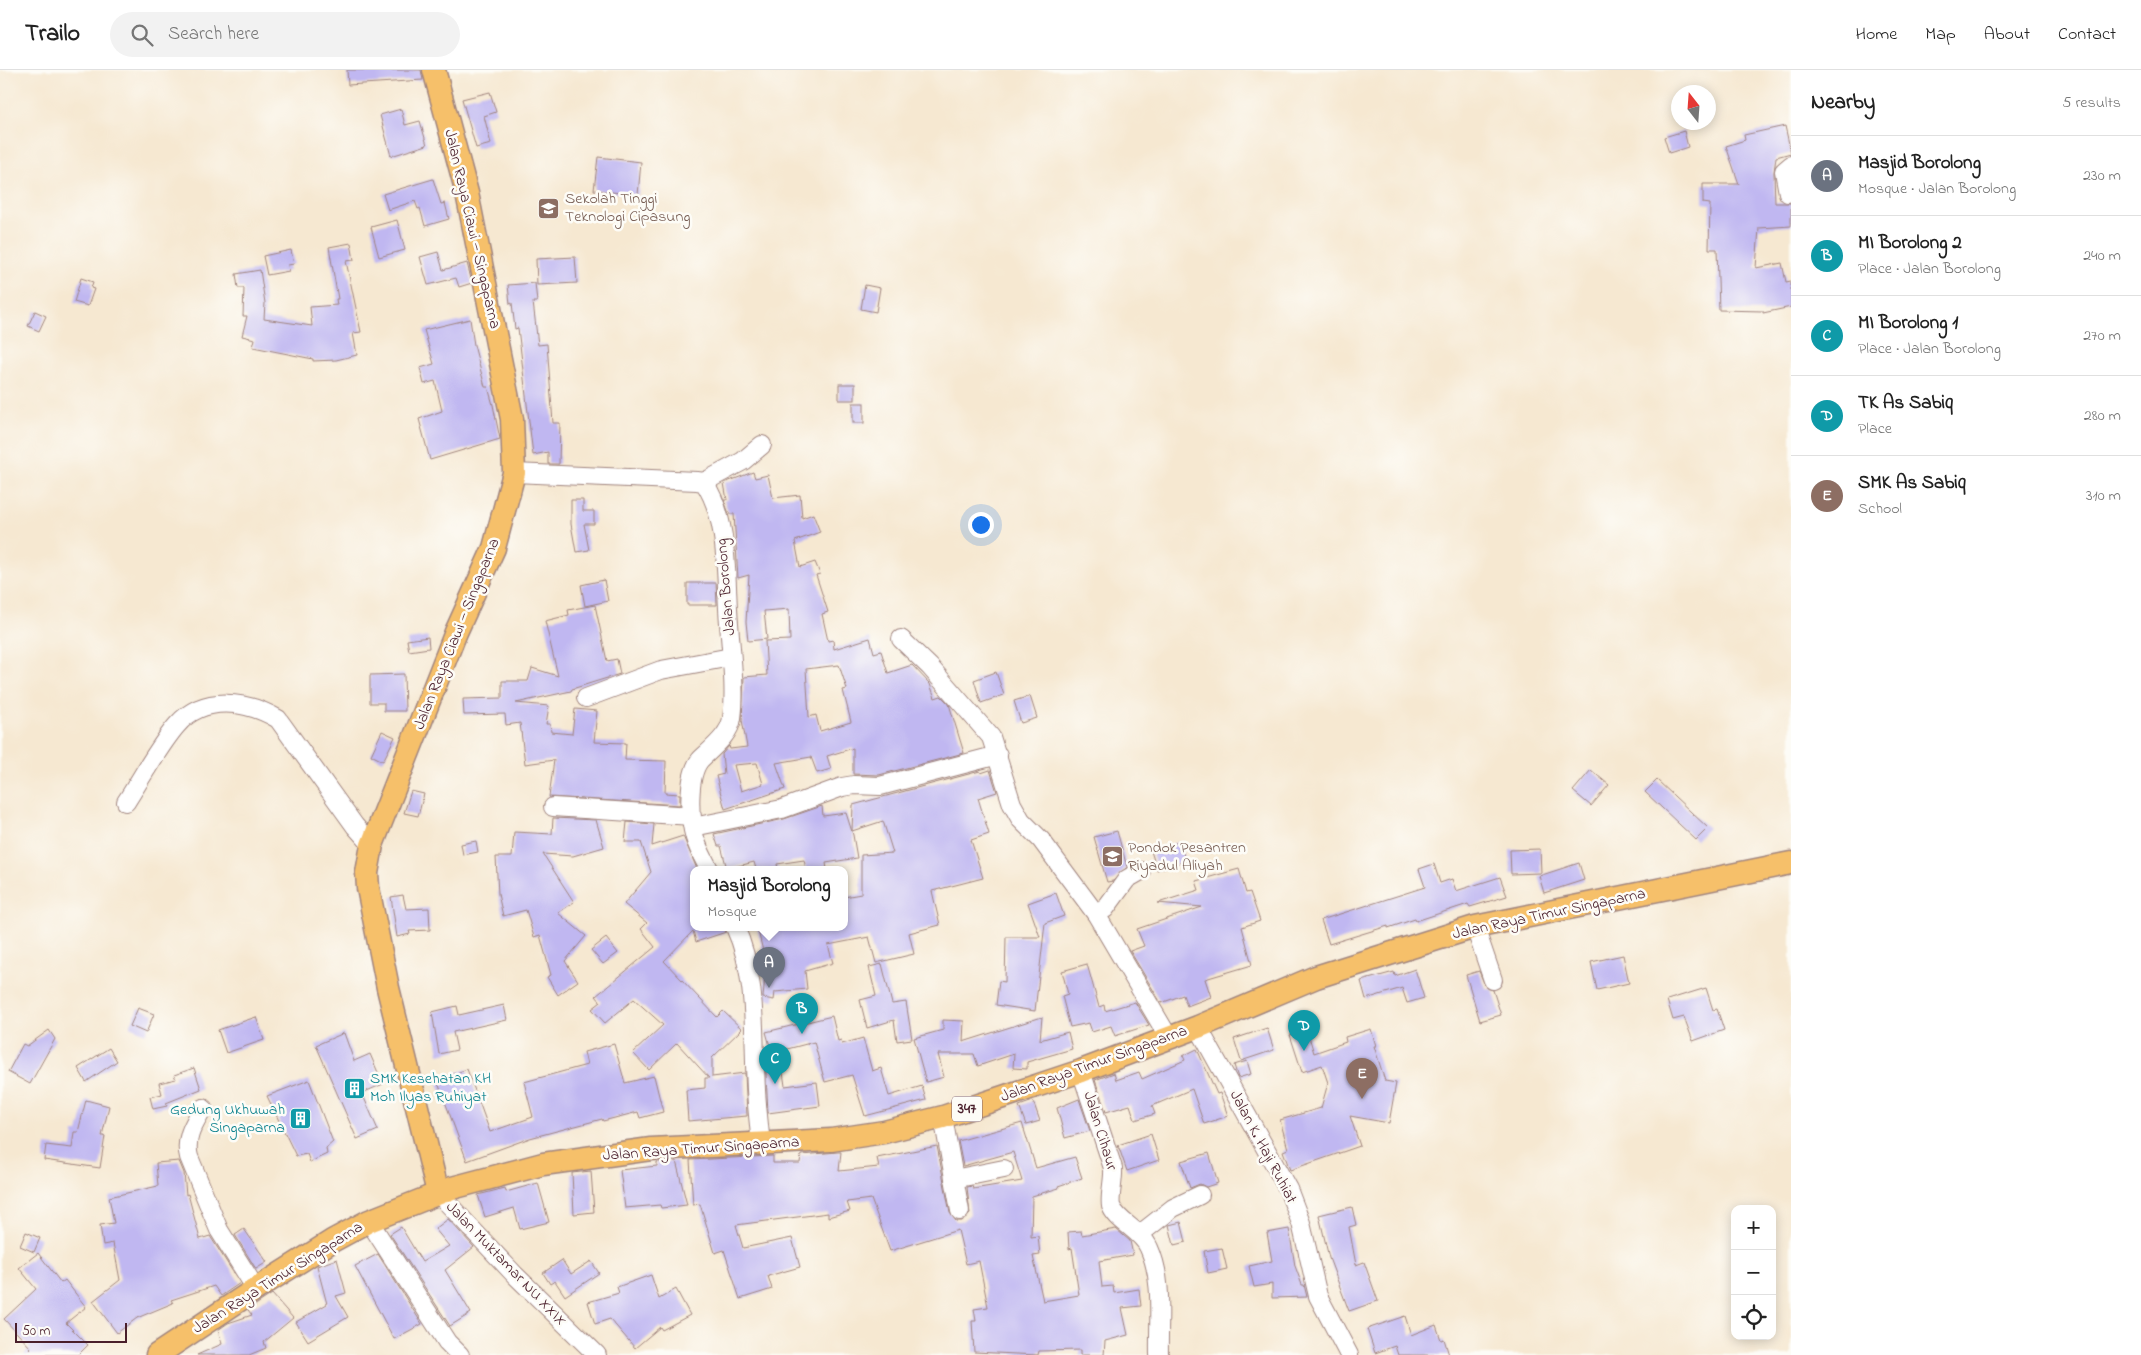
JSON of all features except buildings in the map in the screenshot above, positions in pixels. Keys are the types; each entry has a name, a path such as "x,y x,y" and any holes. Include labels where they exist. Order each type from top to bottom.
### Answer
{"main road":[{"name":"Jalan Raya Ciawi — Singaparna","path":"434,70 467,192 509,401 515,450 514,473 494,548 456,632 372,845 367,873 368,888 388,988 438,1193"},
{"name":"Jalan Raya Timur Singaparna","path":"157,1355 256,1288 332,1241 370,1221 438,1193 494,1175 543,1164 651,1150 831,1140 884,1132 942,1118 1081,1072 1198,1027 1316,977 1476,928 1791,863"}],"street":[{"path":"1788,192 1784,172 1791,165"},
{"path":"514,473 704,482 743,460 762,445"},
{"name":"Jalan Borolong","path":"704,482 712,494 722,533 731,657 732,720 723,736 699,762 691,784 694,838 708,866"},
{"path":"901,639 930,667 992,737 1012,804 1021,820 1041,840 1096,914 1169,1038"},
{"path":"586,698 661,670 731,657"},
{"path":"126,802 177,725 192,713 216,704 240,703 263,710 278,719 355,826 372,845"},
{"path":"554,808 692,822 782,809 842,787 854,785 880,786 998,755"},
{"path":"1096,914 1105,908 1127,879 1142,871"},
{"path":"1476,928 1493,980"},
{"path":"736,931 747,960 756,1046 756,1089 760,1144"},
{"name":"Jalan K. Haji Ruhiat","path":"1198,1027 1288,1189 1301,1223 1318,1296 1349,1355"},
{"name":"Jalan Cihaur","path":"1081,1072 1113,1168 1112,1206 1116,1213 1140,1234 1149,1248 1159,1294 1159,1355"},
{"path":"203,1108 189,1133 186,1146 189,1157 219,1230 256,1288"},
{"path":"942,1118 960,1211"},
{"path":"954,1179 1004,1169"},
{"name":"Jalan Muktamar NU XXIX","path":"438,1193 515,1275 597,1355"},
{"path":"1140,1234 1173,1208 1200,1195"},
{"path":"370,1221 447,1342 460,1355"}],"place":[{"name":"Sekolah Tinggi Teknologi Cipasung","path":"549,208"},
{"name":"Pondok Pesantren Riyadul Aliyah","path":"1112,857"},
{"name":"Masjid Borolong","path":"769,988"},
{"name":"MI Borolong 2","path":"802,1034"},
{"name":"TK As Sabiq","path":"1304,1051"},
{"name":"MI Borolong 1","path":"775,1084"},
{"name":"SMK Kesehatan KH Moh Ilyas Ruhiyat","path":"354,1088"},
{"name":"SMK As Sabiq","path":"1362,1099"},
{"name":"Gedung Ukhuwah Singaparna","path":"301,1119"}]}
